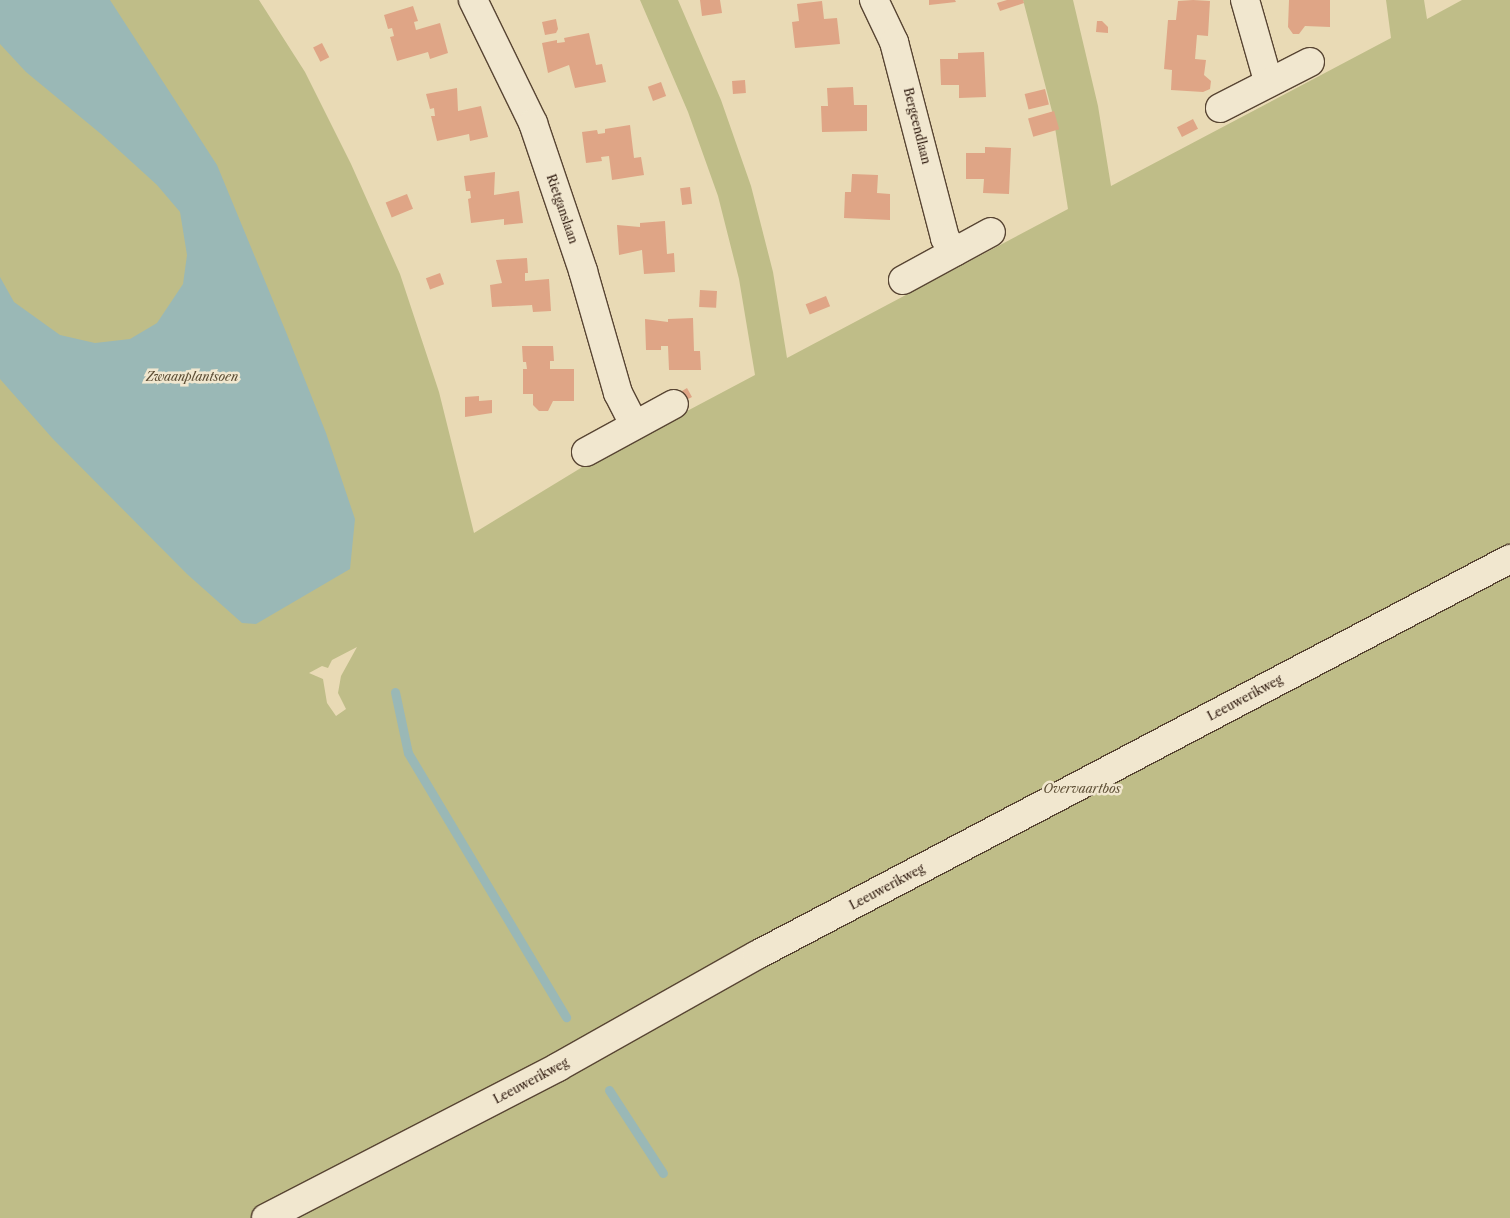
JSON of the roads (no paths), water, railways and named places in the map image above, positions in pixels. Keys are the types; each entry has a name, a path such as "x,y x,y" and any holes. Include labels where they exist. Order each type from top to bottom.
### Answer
{"street":[{"name":"Rietganslaan","path":"473,0 533,123 583,271 618,393 634,424"},
{"name":"Bergeendlaan","path":"874,0 894,42 944,238 954,252"},
{"path":"1245,0 1268,81"},
{"path":"1220,108 1268,81 1310,62"},
{"path":"903,280 991,232"},
{"path":"586,452 634,424 674,404"},
{"name":"Leeuwerikweg","path":"266,1218 558,1068 757,955 1510,559"}],"water":[{"path":"0,0 110,0 217,165 286,332 326,433 355,519 350,569 256,624 242,623 187,574 53,439 0,379 0,277 14,302 60,335 95,343 130,339 157,323 183,284 187,255 180,212 157,185 101,134 26,72 0,44"}],"waterway":[{"path":"395,692 408,753 566,1017"},
{"path":"609,1090 663,1173"}],"park label":[{"name":"Zwaanplantsoen","path":"192,377"},
{"name":"Overvaartbos","path":"1082,789"}]}
